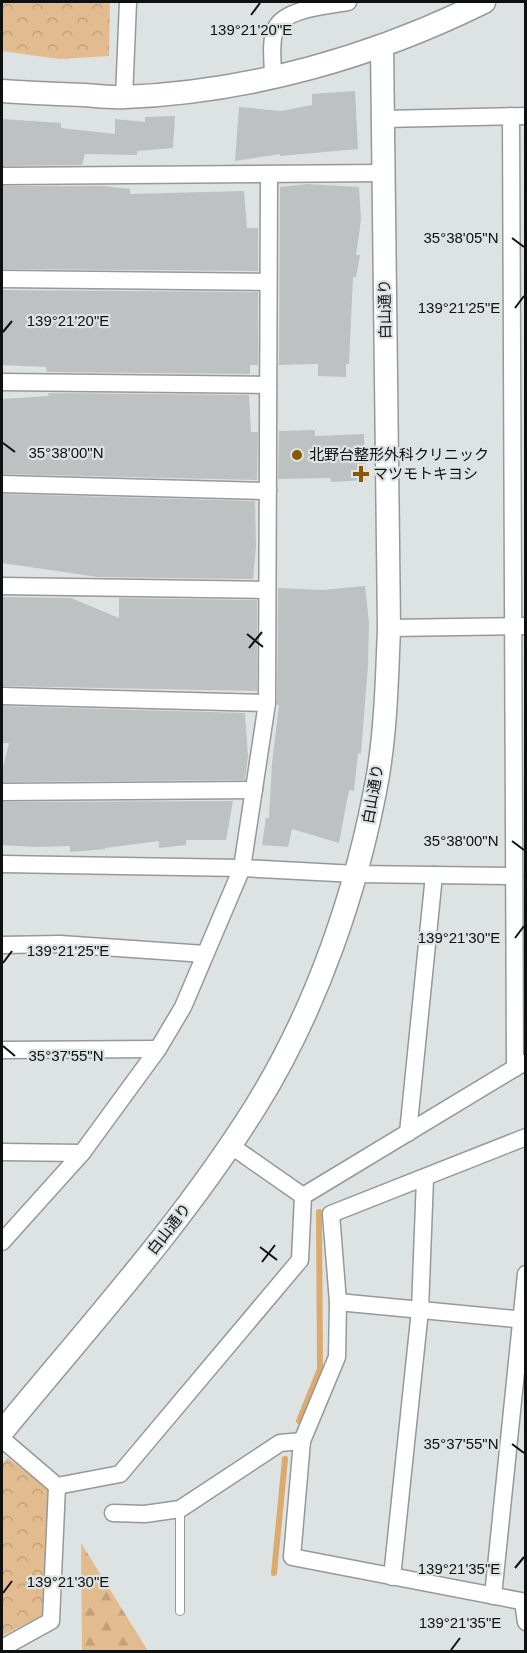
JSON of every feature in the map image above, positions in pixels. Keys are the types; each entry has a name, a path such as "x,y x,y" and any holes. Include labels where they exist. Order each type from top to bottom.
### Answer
{"street":[{"path":"124,98 129,2"},
{"path":"273,78 274,32 278,24 289,14 348,2"},
{"path":"2,91 124,98 235,86 273,78 382,46 434,26 484,2"},
{"name":"白山通り","path":"2,1432 171,1228 258,1104 307,1008 328,959 356,874 378,773 386,709 389,628 382,46"},
{"path":"303,1196 520,1065 514,876 519,626 518,116 383,119"},
{"path":"2,176 384,173"},
{"path":"2,1242 82,1153 159,1049 183,1007 242,868 267,703 268,174"},
{"path":"2,279 268,282"},
{"path":"2,382 268,385"},
{"path":"2,484 268,491"},
{"path":"2,586 267,590"},
{"path":"389,628 519,626"},
{"path":"2,696 267,703"},
{"path":"2,792 254,790"},
{"path":"2,864 514,876"},
{"path":"408,1133 434,875"},
{"path":"2,945 60,944 205,954"},
{"path":"2,1050 159,1049"},
{"path":"525,1137 331,1215 338,1302 337,1357 302,1441 292,1557 524,1602 525,1622"},
{"path":"231,1145 303,1196"},
{"path":"2,1152 82,1153"},
{"path":"392,1577 420,1310 425,1178"},
{"path":"57,1486 120,1474 300,1260 303,1196"},
{"path":"493,1596 523,1320 525,1274"},
{"path":"338,1302 523,1320"},
{"path":"2,1439 57,1486"},
{"path":"113,1513 145,1514 180,1509 280,1443 302,1441"},
{"path":"2,1648 51,1621 57,1486"}],"lane":[{"path":"180,1509 180,1611"}],"green space":[{"path":"2,2 110,2 109,56 59,59 2,51"},
{"path":"8,1458 49,1488 43,1615 2,1636 2,1464"},
{"path":"81,1543 148,1651 82,1651"}],"building":[{"path":"355,91 358,149 280,156 280,154 235,161 239,107 281,111 312,105 312,94"},
{"path":"175,116 173,148 137,151 137,155 85,154 82,165 2,166 2,119 61,123 61,128 115,134 115,119 145,122 145,117"},
{"path":"307,184 359,187 361,220 356,255 360,255 356,277 353,277 349,364 346,364 346,377 318,376 318,364 279,365 280,187"},
{"path":"2,186 104,186 130,189 130,194 244,191 247,228 258,228 258,271 2,269"},
{"path":"2,290 258,292 258,365 250,365 250,374 47,372 46,367 2,365"},
{"path":"48,393 249,395 251,432 258,432 257,480 2,474 2,399 49,396"},
{"path":"315,430 315,436 364,434 366,480 331,482 330,478 278,479 279,431"},
{"path":"2,494 255,501 256,546 253,579 98,577 2,563"},
{"path":"365,586 369,623 368,665 361,754 358,753 354,791 349,790 339,843 292,829 288,847 262,845 266,818 269,818 272,763 279,705 277,705 278,588 322,590"},
{"path":"2,597 71,598 119,618 119,598 257,600 257,691 2,686"},
{"path":"2,706 245,713 248,756 245,780 2,782 2,771 9,743 2,743"},
{"path":"233,801 226,840 186,840 186,845 159,848 159,841 70,852 70,846 2,845 2,802"}],"waterway":[{"path":"299,1421 320,1369 319,1212"},
{"path":"274,1573 285,1459"}],"place":[{"name":"北野台整形外科クリニック","path":"297,455"},
{"name":"マツモトキヨシ","path":"361,474"}]}
